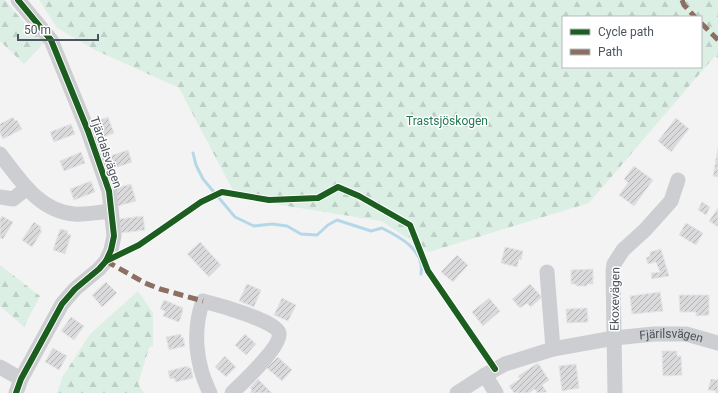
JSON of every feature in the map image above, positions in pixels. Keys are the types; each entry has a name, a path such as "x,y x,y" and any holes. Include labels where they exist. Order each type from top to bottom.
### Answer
{"street":[{"name":"Tjärdalsvägen","path":"16,393 21,379 62,304 75,289 99,269 106,261 111,250 114,236 109,191 88,131 51,40 18,0"},
{"path":"0,154 27,188 44,203 54,209 65,213 84,214 111,211"},
{"name":"Ekoxevägen","path":"615,393 614,264 623,250 645,230 671,201 678,180"},
{"path":"0,197 13,199 27,188"},
{"path":"548,272 553,349"},
{"path":"210,393 200,369 196,348 198,314 203,301 223,306 265,322 278,330 280,334 270,353 232,393"},
{"name":"Fjärilsvägen","path":"456,393 504,364 553,349 614,338 654,334 686,334 718,343"},
{"path":"0,367 21,379"},
{"path":"485,375 496,393"}],"green space":[{"path":"0,0 5,0 44,43 24,64 0,41"},
{"name":"Trastsjöskogen","path":"39,0 718,0 718,59 715,56 589,203 429,252 381,221 237,198 179,88 95,50 57,28"},
{"path":"0,265 40,296 24,327 0,306"},
{"path":"138,291 153,313 153,346 149,348 138,384 144,393 57,393 63,376 90,334"}],"building":[{"path":"13,117 15,121 17,120 22,129 3,139 0,133 0,124"},
{"path":"108,117 114,133 98,139 92,123"},
{"path":"676,118 689,129 671,152 658,141"},
{"path":"71,124 75,134 54,142 50,132"},
{"path":"718,148 718,177 713,176"},
{"path":"128,150 132,162 112,169 107,157"},
{"path":"81,152 85,163 64,171 60,161"},
{"path":"634,166 653,180 634,206 619,195 628,183 624,179"},
{"path":"91,181 95,192 74,200 70,189"},
{"path":"131,184 136,201 118,206 113,189"},
{"path":"702,202 710,207 706,215 698,210"},
{"path":"718,208 718,227 709,221"},
{"path":"2,216 13,222 3,239 0,238 0,219"},
{"path":"143,216 145,230 121,233 119,219"},
{"path":"34,222 41,227 40,229 42,231 32,247 22,240"},
{"path":"686,223 703,233 696,245 679,235"},
{"path":"60,229 68,231 67,234 71,235 65,254 53,250"},
{"path":"200,242 221,265 209,277 187,254"},
{"path":"505,247 523,251 521,260 519,259 517,267 501,263"},
{"path":"661,249 669,276 652,279 651,273 660,272 656,262 648,264 646,258 650,256 650,252"},
{"path":"457,255 468,265 453,282 441,272"},
{"path":"593,269 593,284 587,284 587,286 576,286 576,284 571,284 571,270"},
{"path":"106,282 117,293 102,307 92,295"},
{"path":"247,284 261,290 254,307 239,301"},
{"path":"530,284 542,297 531,307 527,303 520,308 512,299"},
{"path":"660,292 663,311 632,314 630,296"},
{"path":"679,295 709,295 709,315 696,316 696,312 680,312"},
{"path":"282,298 296,305 288,321 274,315"},
{"path":"489,298 500,311 483,326 472,312"},
{"path":"164,300 183,308 179,322 163,316 165,311 160,309"},
{"path":"587,308 588,322 567,323 566,309"},
{"path":"71,317 84,326 74,340 61,331"},
{"path":"181,334 181,338 183,337 185,346 169,350 166,337"},
{"path":"245,334 256,344 246,355 235,345"},
{"path":"53,348 67,356 59,370 45,362"},
{"path":"662,351 677,351 677,356 681,356 682,375 663,376"},
{"path":"225,356 236,367 226,377 215,367"},
{"path":"278,357 292,370 282,381 267,368"},
{"path":"538,363 549,380 542,385 547,392 537,393 535,389 529,393 514,393 509,386 520,379 518,376"},
{"path":"576,364 579,388 562,391 559,366"},
{"path":"188,366 188,368 191,368 193,378 176,382 174,378 170,379 168,371"},
{"path":"258,379 272,393 250,392 252,390 250,388"},
{"path":"711,379 718,379 718,393 715,393 716,391 708,390"}],"waterway":[{"path":"193,153 196,165 203,179 235,217 254,226 272,224 287,226 301,234 317,235 328,225 337,220 371,231 382,228 410,245 419,258 421,274"}],"marked path":[{"path":"682,0 684,5 694,16"},
{"path":"702,24 718,40"},
{"path":"106,261 145,283 160,289 203,301"}],"cycle path":[{"path":"16,393 21,379 62,304 75,289 99,269 106,261 111,250 114,236 109,191 88,131 51,40 18,0"},
{"path":"106,261 139,245 201,202 222,192 269,200 318,198 338,187 359,196 410,225 428,271 495,369"}]}
